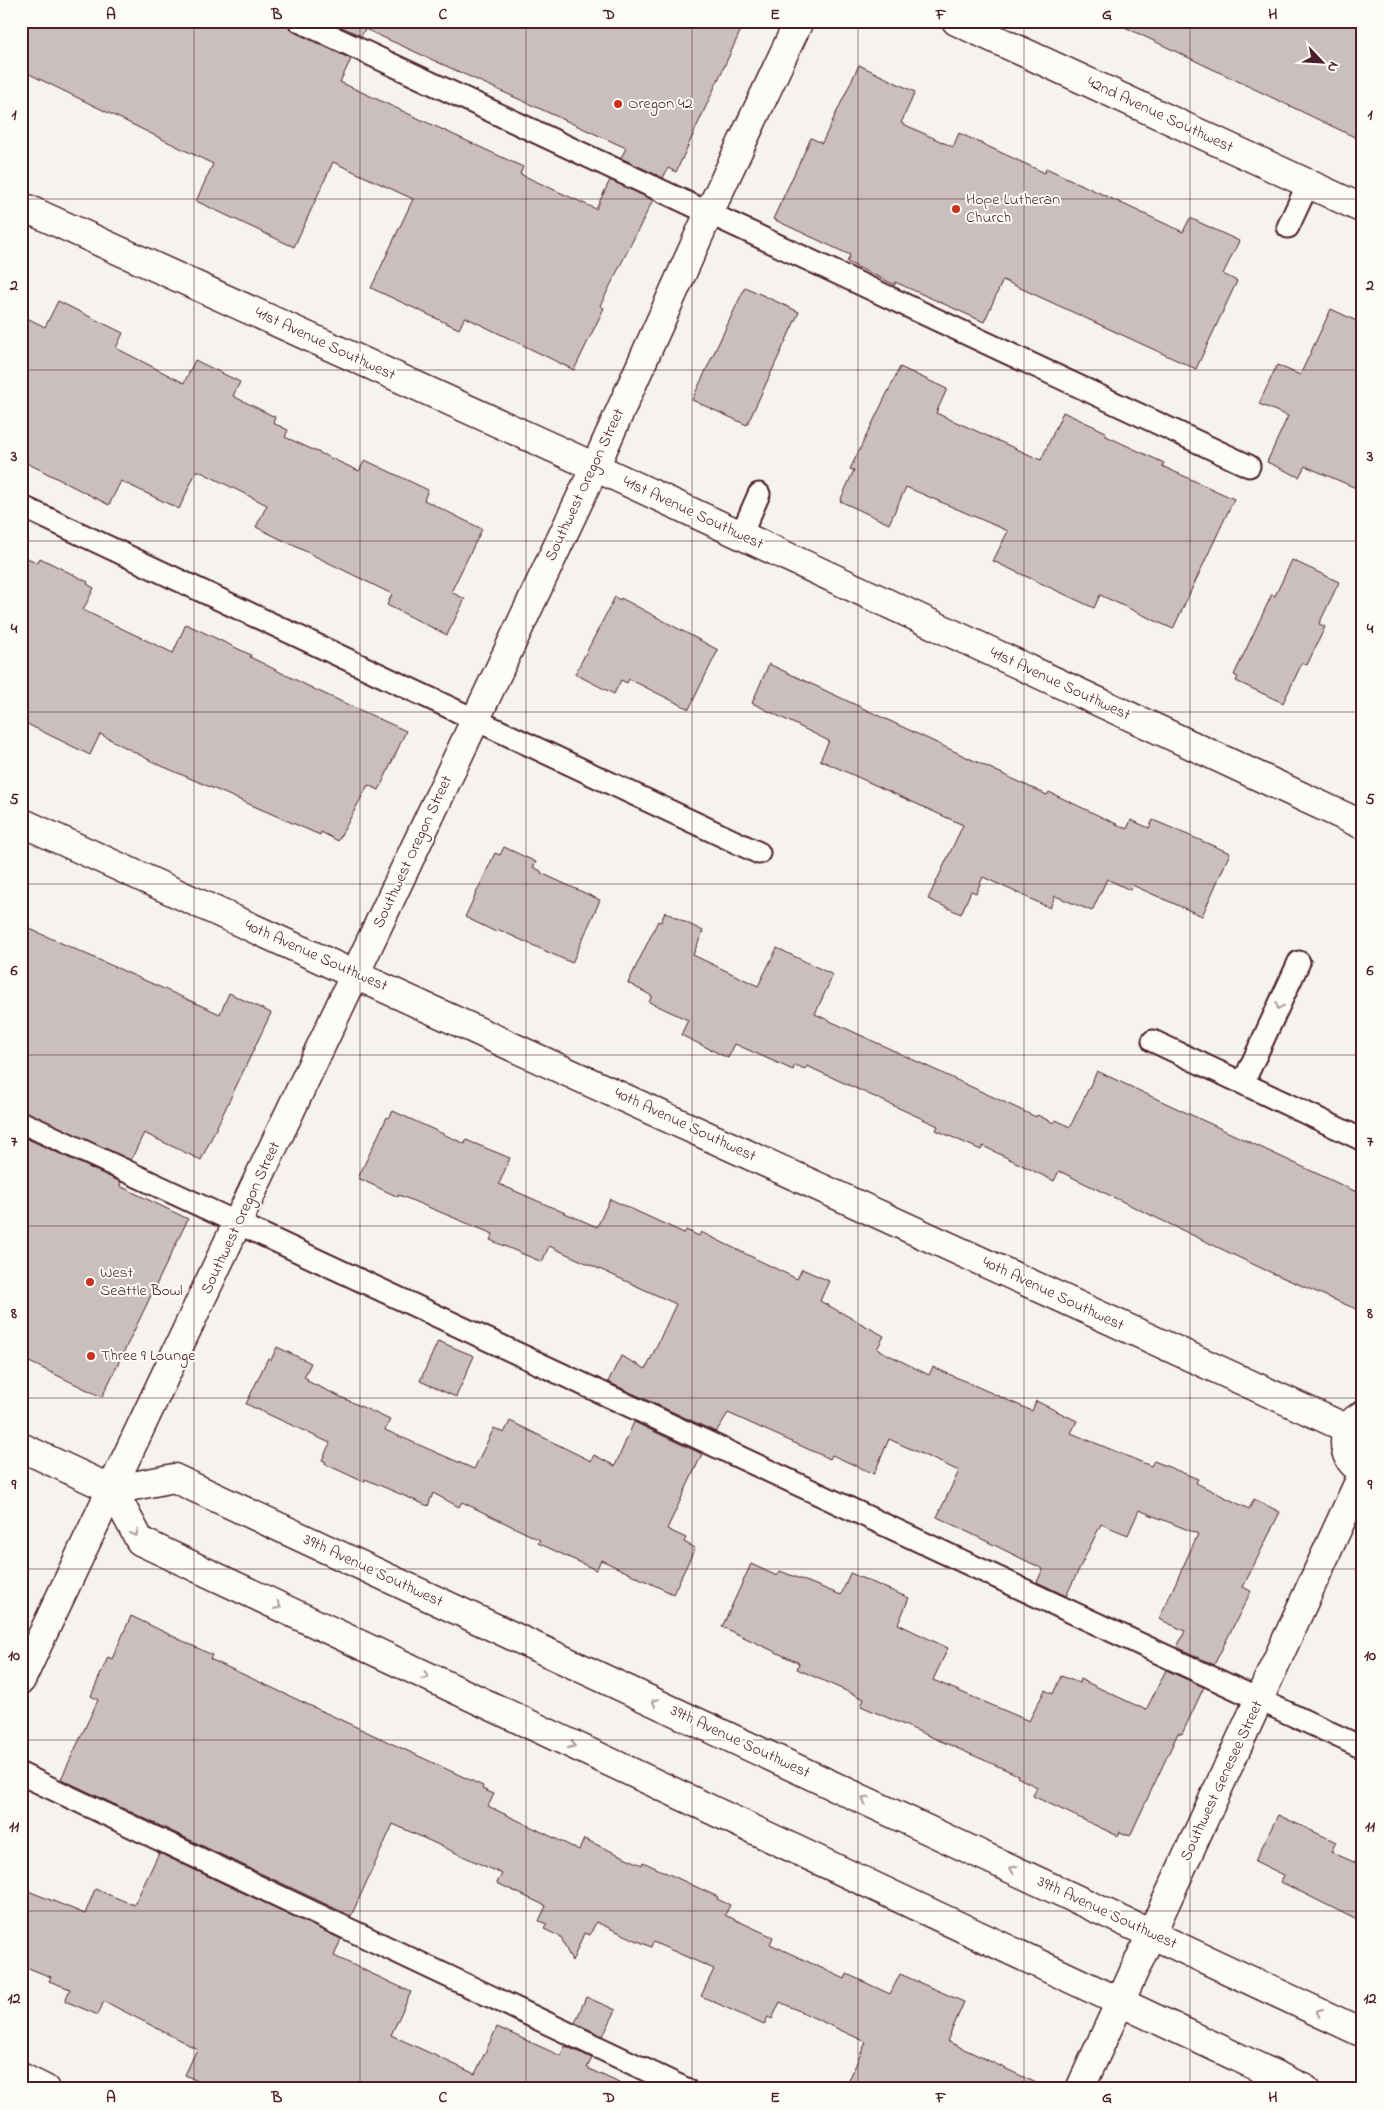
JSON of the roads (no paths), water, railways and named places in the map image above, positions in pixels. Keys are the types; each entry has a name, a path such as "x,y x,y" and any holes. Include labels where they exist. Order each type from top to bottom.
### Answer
{"street":[{"name":"Southwest Oregon Street","path":"21,1680 113,1490 594,467 709,213 799,21"},
{"name":"42nd Avenue Southwest","path":"956,21 1363,209"},
{"name":"41st Avenue Southwest","path":"21,206 594,467 1363,825"},
{"name":"40th Avenue Southwest","path":"21,822 355,974 1355,1422"},
{"path":"1355,1422 1344,1443 1346,1453 1351,1462 1363,1472"},
{"path":"21,1447 113,1490 140,1541 1305,2089"},
{"name":"Southwest Genesee Street","path":"1080,2089 1363,1472"},
{"name":"39th Avenue Southwest","path":"113,1490 174,1478 1363,2032"},
{"path":"21,2078 45,2089"}],"lane":[{"path":"299,21 1249,466"},
{"path":"1288,227 1308,184"},
{"path":"741,535 759,494"},
{"path":"21,506 759,853"},
{"path":"1243,1083 1300,962"},
{"path":"1153,1041 1363,1140"},
{"path":"21,1122 1363,1748"},
{"path":"21,1774 686,2089"}],"place":[{"name":"Oregon 42","path":"618,104"},
{"name":"Hope Lutheran Church","path":"956,209"},
{"name":"West Seattle Bowl","path":"90,1282"},
{"name":"Three 9 Lounge","path":"91,1356"}]}
